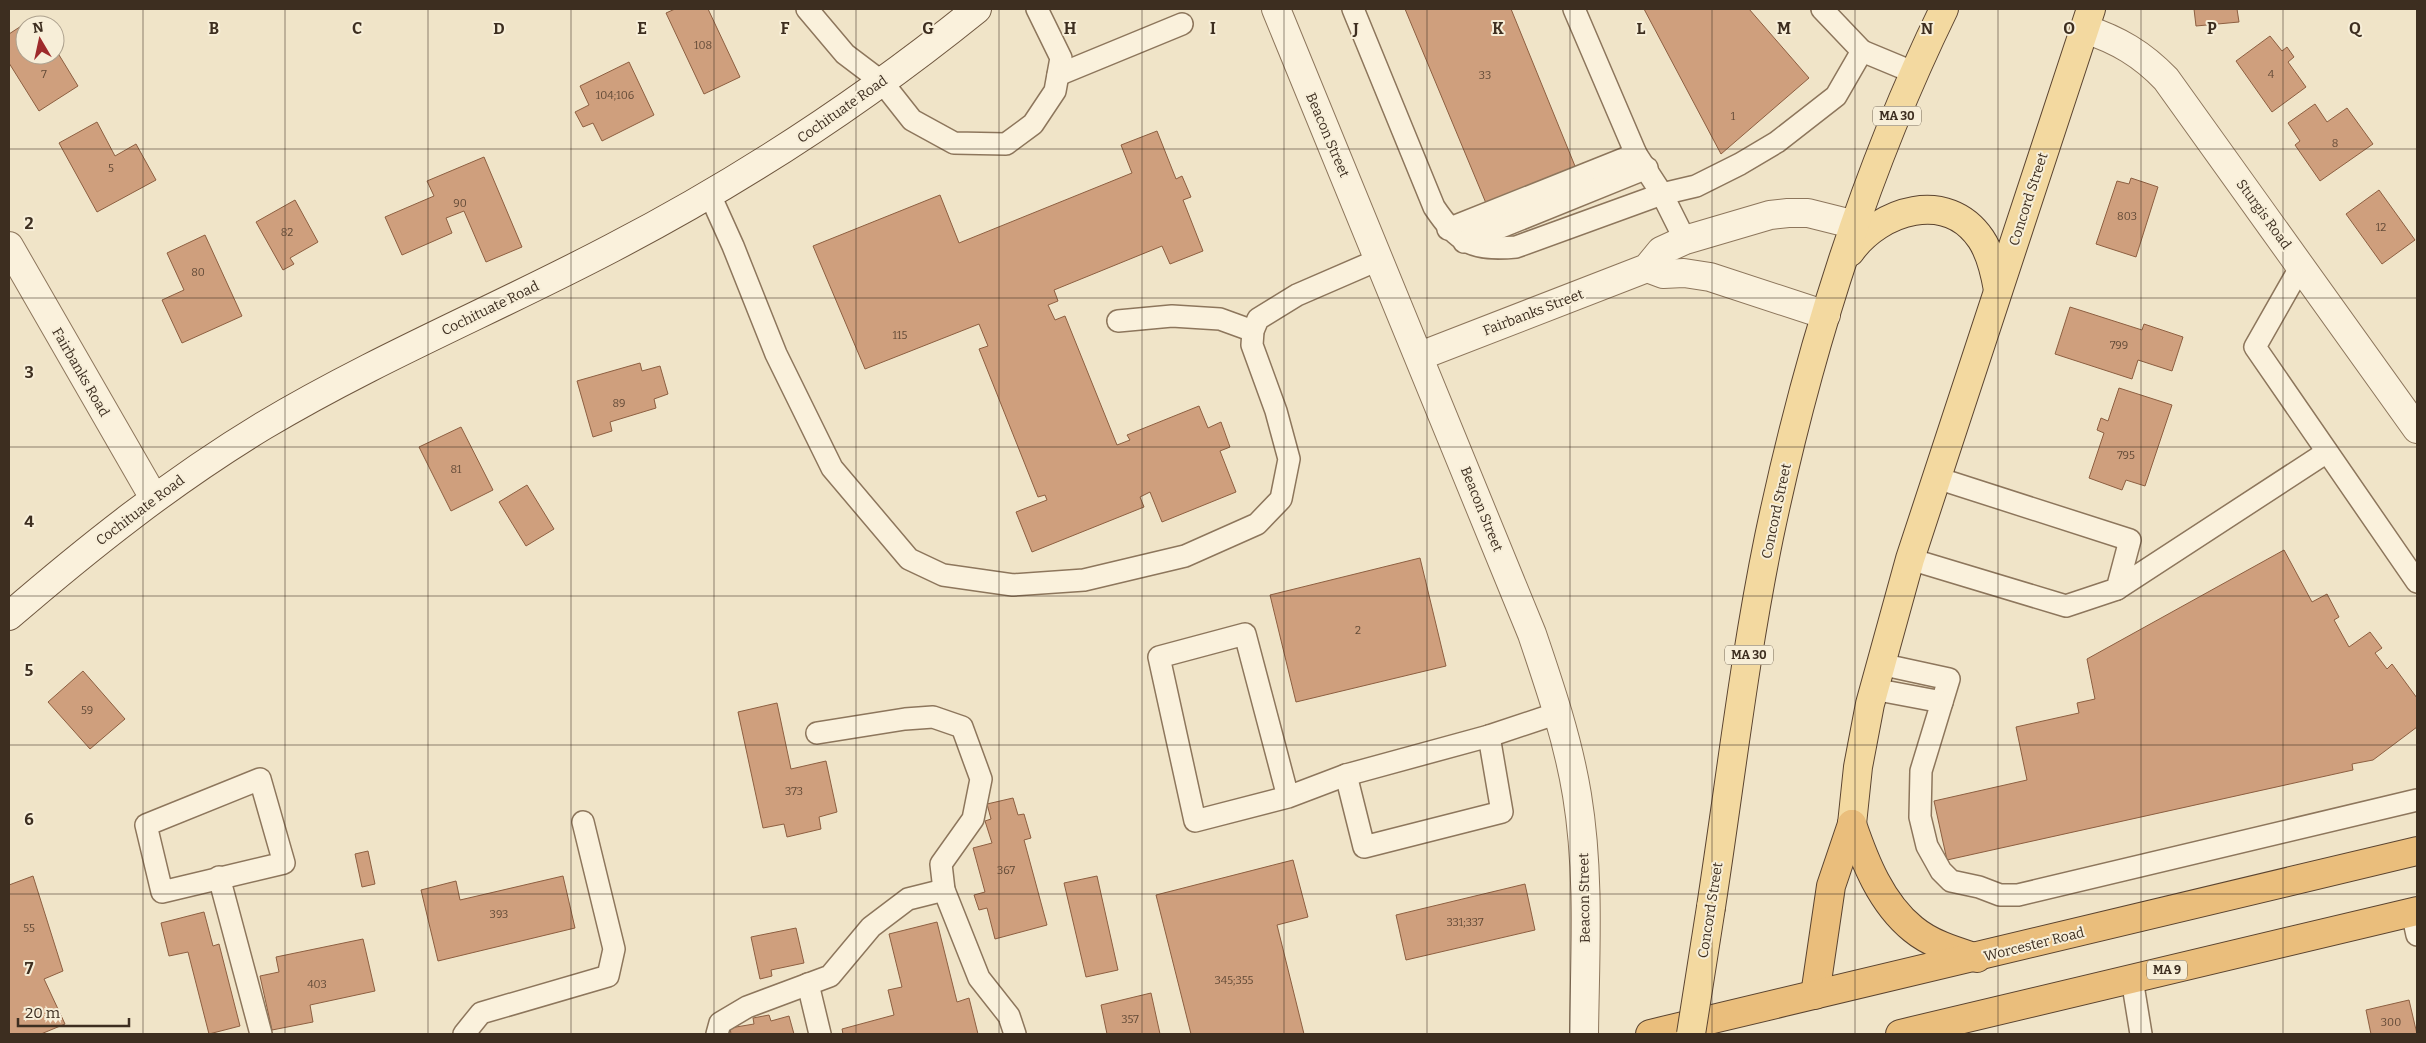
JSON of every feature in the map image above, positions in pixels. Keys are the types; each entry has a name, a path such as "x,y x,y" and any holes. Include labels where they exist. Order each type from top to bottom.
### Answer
{"highway":[{"path":"1852,824 1864,859 1895,912 1914,930 1935,942 1977,958"},
{"path":"1815,995 1831,886 1852,824"},
{"name":"Worcester Road","path":"1650,1034 1977,958 2417,851"},
{"name":"MA 9","path":"1910,1033 2132,979 2416,919"}],"main road":[{"name":"Concord Street","path":"1691,1034 1769,539 1800,406 1842,263 1915,72 1944,9"},
{"name":"Concord Street","path":"1852,824 1858,767 1877,676 1910,559 2088,19"},
{"path":"1842,263 1864,236 1876,226 1893,217 1910,210 1942,211 1959,217 1981,239 1989,254 1998,290"}],"street":[{"name":"Cochituate Road","path":"9,616 154,498 222,452 314,397 609,250 758,167 882,82 977,9"},
{"name":"Beacon Street","path":"1278,10 1532,634 1558,713 1578,795 1583,849 1586,903 1584,1034"},
{"name":"Sturgis Road","path":"2088,19 2111,38 2140,54 2166,79 2417,429"},
{"name":"Fairbanks Street","path":"1420,356 1646,268 1661,251 1685,240 1751,220 1788,213 1822,215 1856,225"},
{"name":"Fairbanks Road","path":"9,246 154,498"},
{"path":"1646,268 1663,274 1710,277 1826,315"}],"lane":[{"path":"807,9 846,54 882,82 912,120 954,144 1006,144 1033,124 1055,91 1061,58 1037,9"},
{"path":"1353,9 1434,207 1456,235 1481,248 1516,247 1662,194 1696,186 1777,142 1836,96 1862,52"},
{"path":"1574,9 1642,161 1662,194 1685,240"},
{"path":"1822,9 1862,52 1915,72"},
{"path":"1058,74 1182,24"},
{"path":"1456,235 1642,161"},
{"path":"710,195 733,246 776,354 832,468 909,559 943,575 1013,585 1084,580 1185,556 1257,524 1282,499 1289,459 1276,411 1252,345 1253,331 1258,319 1269,310 1297,295 1380,259"},
{"path":"2301,266 2255,347 2417,582"},
{"path":"1118,321 1172,316 1220,319 1253,331"},
{"path":"1910,559 2066,606 2117,589 2327,452"},
{"path":"1937,478 2130,540 2117,589"},
{"path":"1288,797 1245,634 1159,657 1195,821 1288,797 1346,775 1489,736 1558,713"},
{"path":"1877,676 1942,702 1921,771 1920,817 1927,846 1941,872 1950,880 1979,887 2000,895 2018,895 2417,800"},
{"path":"817,733 905,719 933,717 962,727 980,779 973,818 941,864 944,890 979,978 1009,1016 1015,1034"},
{"path":"1346,775 1364,847 1502,812 1489,736"},
{"path":"260,779 284,863 219,877 162,892 146,825 260,779"},
{"path":"464,1034 481,1013 608,976 614,949 583,822"},
{"path":"219,877 261,1034"},
{"path":"717,1034 720,1023 747,1007 830,976 871,927 908,899 944,890"},
{"path":"2132,979 2141,1034"},
{"path":"808,984 820,1034"}],"building":[{"path":"675,9 708,9 740,77 704,94 666,13"},
{"path":"1405,9 1511,9 1577,171 1488,208"},
{"path":"1644,9 1749,9 1809,78 1721,154"},
{"path":"2194,9 2237,9 2239,22 2196,26"},
{"path":"15,30 15,65 65,65 78,86 39,111 9,63 9,34"},
{"path":"2270,36 2282,51 2287,47 2294,57 2288,62 2306,87 2272,112 2236,61"},
{"path":"629,62 654,115 602,141 593,123 583,127 575,112 589,105 580,86"},
{"path":"2315,104 2327,122 2347,108 2373,144 2320,181 2295,145 2300,141 2288,123"},
{"path":"97,122 115,156 136,144 156,180 97,212 59,143"},
{"path":"1157,131 1176,179 1182,176 1191,197 1183,200 1203,251 1170,264 1162,246 1054,290 1058,301 1048,305 1055,320 1065,316 1117,445 1130,440 1127,435 1199,406 1208,428 1221,422 1230,447 1220,451 1236,492 1162,522 1150,492 1140,497 1144,507 1032,552 1016,512 1047,500 1045,495 1038,497 979,349 988,346 979,324 865,369 813,246 940,195 959,243 1132,173 1121,145"},
{"path":"484,157 522,247 486,262 464,211 446,218 452,233 402,255 385,217 434,196 427,181"},
{"path":"2131,178 2158,187 2136,257 2096,244 2117,181 2129,184"},
{"path":"2379,190 2415,240 2382,264 2346,214"},
{"path":"295,200 318,242 290,258 294,264 283,270 256,222"},
{"path":"205,235 242,316 182,343 162,300 184,290 167,253"},
{"path":"2070,307 2142,330 2144,324 2183,337 2172,371 2138,360 2132,379 2055,354"},
{"path":"640,363 642,371 660,366 668,394 654,399 656,408 610,422 612,431 593,437 577,381"},
{"path":"2119,388 2172,405 2145,486 2126,480 2122,490 2089,478 2104,433 2097,430 2101,418 2108,421"},
{"path":"461,427 493,490 451,511 419,447"},
{"path":"527,485 554,529 526,546 499,502"},
{"path":"2284,550 2312,602 2327,594 2339,617 2334,620 2349,647 2370,632 2382,648 2375,653 2387,669 2392,664 2417,698 2417,727 2373,760 2352,764 2353,770 1947,860 1934,801 2027,780 2016,727 2079,713 2077,703 2095,699 2087,659"},
{"path":"1420,558 1446,666 1296,702 1270,595"},
{"path":"83,671 125,719 90,749 48,702"},
{"path":"777,703 791,769 826,761 837,812 819,817 821,829 787,837 784,824 763,828 738,712"},
{"path":"1013,798 1018,815 1024,814 1031,838 1024,840 1047,925 995,939 987,908 979,910 974,895 985,892 973,848 992,843 985,821 991,819 987,804"},
{"path":"368,851 375,884 362,887 355,854"},
{"path":"1293,860 1308,917 1277,925 1304,1034 1191,1034 1156,895"},
{"path":"33,876 63,971 44,979 65,1024 41,1034 9,1034 9,885"},
{"path":"563,876 575,928 438,961 421,890 456,881 460,900"},
{"path":"1097,876 1118,970 1086,977 1064,883"},
{"path":"1525,884 1535,930 1406,960 1396,915"},
{"path":"204,912 213,946 219,944 240,1026 209,1034 188,952 169,956 161,923"},
{"path":"937,922 957,1002 969,998 978,1034 843,1034 842,1029 894,1015 888,990 902,987 889,934"},
{"path":"796,928 804,963 771,970 772,976 760,979 751,937"},
{"path":"363,939 375,991 310,1005 313,1022 272,1030 260,976 279,972 276,957"},
{"path":"1151,993 1160,1034 1107,1034 1101,1005"},
{"path":"2409,1000 2417,1034 2371,1034 2366,1010"},
{"path":"769,1015 771,1021 789,1016 794,1034 731,1034 730,1028 754,1024 753,1018"}]}
